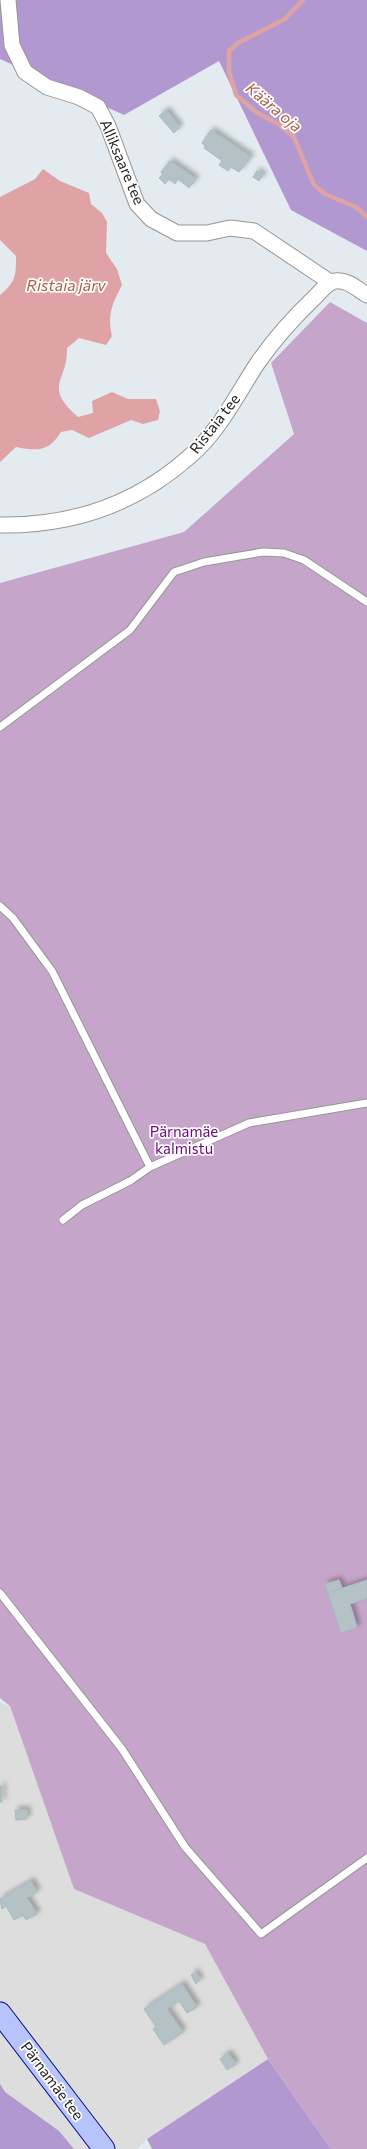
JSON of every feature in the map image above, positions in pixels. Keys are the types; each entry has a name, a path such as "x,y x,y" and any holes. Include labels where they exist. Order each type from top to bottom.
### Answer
{"main road":[{"name":"Pärnamäe tee","path":"0,2013 104,2149"}],"street":[{"name":"Alliksaare tee","path":"8,0 12,45 25,72 47,87 79,97 98,107 108,126 137,204 151,219 177,234 196,234 230,228 254,231 330,282"},
{"path":"330,282 344,281 367,295"},
{"name":"Ristaia tee","path":"0,525 42,523 100,511 129,498 169,474 190,457 208,437 231,407 257,364 284,328 330,282"}],"lane":[{"path":"0,727 130,630 174,572 204,562 263,552 284,553 304,560 367,602"},
{"path":"0,906 13,918 52,971 150,1167"},
{"path":"63,1220 82,1205 130,1181 150,1167 249,1123 367,1103"},
{"path":"0,1593 122,1749 185,1847 261,1934 367,1858"}],"shaded area":[{"path":"0,0 367,0 367,251 291,210 219,61 124,115 0,59"},
{"path":"0,1703 10,1706 74,1889 205,1944 268,2059 147,2139 137,2149 0,2149"},
{"path":"268,2059 331,2149 152,2149 147,2139"},
{"path":"0,2084 5,2092 59,2131 74,2149 0,2149"}],"green space":[{"name":"Pärnamäe kalmistu","path":"330,302 367,323 367,2149 331,2149 268,2059 205,1944 74,1889 10,1706 0,1698 0,583 184,532 294,434 271,363"}],"water":[{"name":"Ristaia järv","path":"43,169 60,181 89,193 91,204 102,213 107,222 106,253 117,269 122,285 111,310 110,322 112,336 106,345 79,338 67,348 64,369 59,383 61,398 78,417 93,413 92,401 112,392 128,399 156,399 160,411 158,420 143,424 131,420 89,438 72,430 61,432 47,447 30,449 16,447 0,462 0,295 9,286 14,278 16,256 0,240 0,197 35,179"}],"building":[{"path":"166,110 180,127 174,133 159,116"},
{"path":"211,130 251,157 239,172 231,167 228,171 219,165 222,161 204,148 205,146 202,143"},
{"path":"170,161 196,179 189,188 178,179 175,184 169,179 165,184 159,178 163,174 161,172"},
{"path":"257,171 263,175 259,181 253,177"},
{"path":"339,1580 342,1588 328,1593 325,1584"},
{"path":"367,1580 367,1598 350,1604 357,1627 341,1633 328,1593"},
{"path":"0,1786 2,1786 2,1802 0,1802"},
{"path":"15,1810 27,1810 27,1819 16,1820"},
{"path":"31,1881 37,1892 27,1898 37,1914 26,1920 23,1915 14,1920 6,1906 2,1909 0,1899"},
{"path":"195,1972 200,1980 196,1984 191,1975"},
{"path":"182,1984 197,2007 187,2013 179,2001 167,2009 183,2032 164,2045 153,2029 156,2027 144,2009"},
{"path":"228,2053 236,2064 227,2070 220,2059"}],"waterway":[{"name":"Käära oja","path":"303,0 285,19 238,43 229,51 229,71 236,95 256,112 278,124 294,137 314,185 325,194 356,207 367,217"}]}
